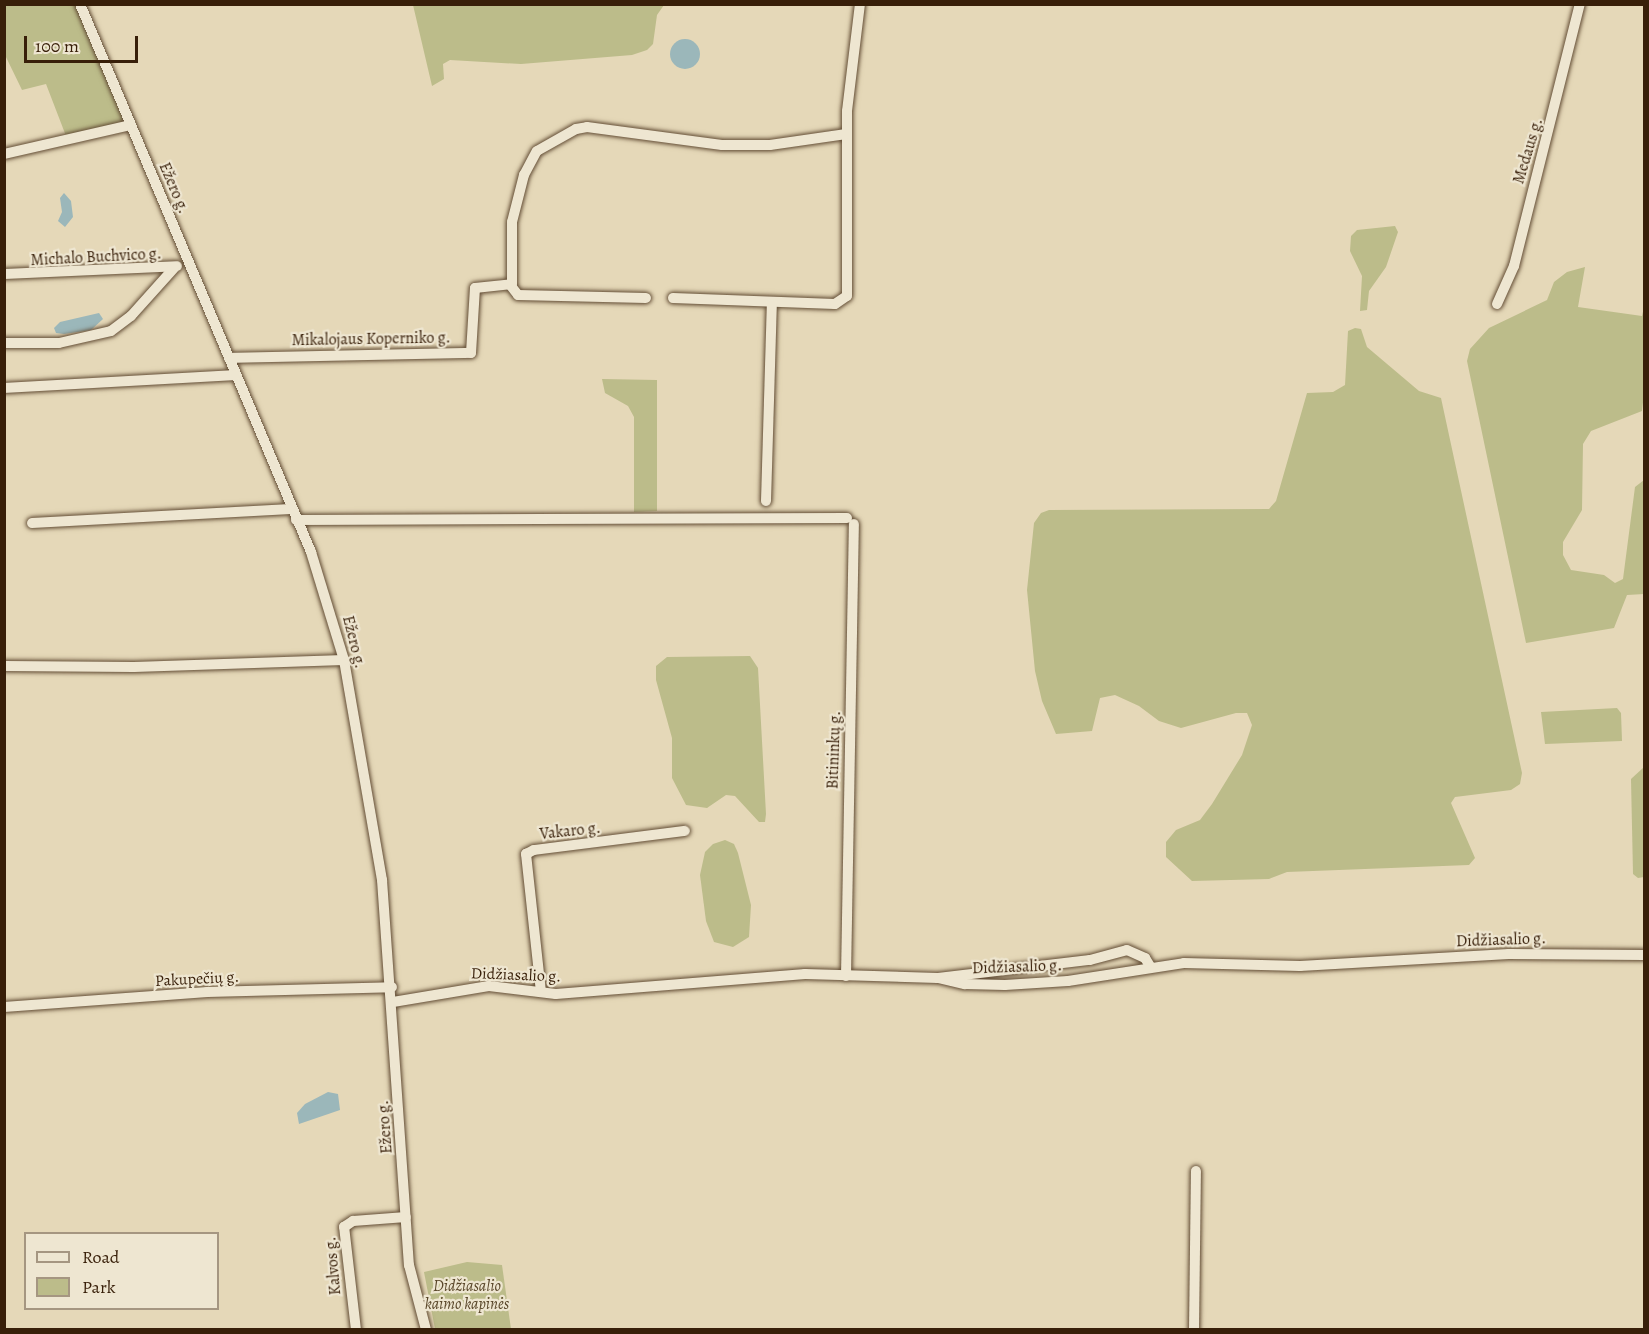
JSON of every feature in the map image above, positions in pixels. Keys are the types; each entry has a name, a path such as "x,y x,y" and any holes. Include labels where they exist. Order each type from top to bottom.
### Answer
{"street":[{"name":"Ežero g.","path":"80,4 320,578 345,660 382,880 392,987 406,1217 413,1287 426,1329"},
{"path":"673,298 772,304 835,304 847,296 850,155 846,134 860,4"},
{"name":"Medaus g.","path":"1497,304 1514,266 1580,4"},
{"path":"4,154 131,125"},
{"path":"646,298 518,295 511,286 517,196 537,151 558,136 587,127 722,146 770,145 846,134"},
{"name":"Michalo Buchvico g.","path":"4,274 174,268 188,262"},
{"path":"4,343 59,344 111,331 131,316 174,268"},
{"name":"Mikalojaus Koperniko g.","path":"229,358 471,353 475,288 511,286"},
{"path":"765,501 772,304"},
{"path":"4,388 236,375"},
{"path":"32,523 291,508"},
{"name":"Bitininkų g.","path":"296,520 850,521 846,976"},
{"path":"4,666 134,667 345,660"},
{"name":"Vakaro g.","path":"541,992 527,872 529,851 685,831"},
{"path":"938,978 1090,960 1127,951 1145,958 1150,966"},
{"name":"Didžiasalio g.","path":"393,1002 489,986 541,992 805,974 938,978 965,984 1005,985 1089,978 1150,966 1300,966 1509,954 1644,955"},
{"name":"Pakupečių g.","path":"4,1007 207,992 392,987"},
{"path":"1194,1329 1196,1171"},
{"name":"Kalvos g.","path":"356,1329 344,1227 353,1221 406,1217"}],"green space":[{"path":"413,4 664,5 657,15 653,44 647,50 632,55 521,64 450,60 443,64 444,79 432,86"},
{"path":"5,5 76,5 126,121 66,136 46,84 22,90 5,55"},
{"path":"1395,226 1398,232 1386,267 1369,291 1367,310 1360,311 1362,276 1350,251 1351,236 1357,230"},
{"path":"1585,267 1578,307 1642,316 1644,307 1644,394 1642,411 1591,431 1583,444 1582,510 1563,542 1563,555 1571,570 1604,575 1615,583 1623,579 1635,487 1644,480 1644,594 1627,595 1614,628 1526,643 1467,361 1470,349 1489,328 1547,300 1554,282 1567,272"},
{"path":"1355,328 1361,329 1367,347 1419,391 1441,398 1522,773 1520,784 1511,790 1455,797 1451,803 1475,858 1469,865 1287,872 1269,879 1192,881 1166,857 1166,842 1176,830 1200,820 1212,804 1242,755 1252,725 1247,713 1236,713 1181,728 1159,721 1139,706 1115,695 1100,698 1092,731 1056,734 1042,701 1035,671 1027,590 1034,523 1041,513 1049,510 1269,509 1276,501 1307,393 1333,392 1345,385 1348,331"},
{"path":"602,379 657,380 657,511 634,512 634,417 628,406 605,393"},
{"path":"750,656 758,668 765,822 759,822 735,796 726,795 707,808 686,805 672,778 672,738 656,680 656,666 667,657"},
{"path":"1617,708 1621,713 1622,741 1545,744 1541,712"},
{"path":"1644,767 1644,877 1638,878 1633,874 1631,779"},
{"path":"725,840 734,844 738,853 751,905 749,937 733,947 714,942 706,921 700,875 705,852 713,844"},
{"name":"Didžiasalio kaimo kapinės","path":"467,1262 502,1265 511,1329 435,1329 424,1272"}],"water":[{"path":"685,39 696,43 700,54 696,65 685,69 674,65 670,54 674,43"},
{"path":"64,193 71,201 73,217 65,227 58,221 62,212 60,198"},
{"path":"99,313 103,319 91,330 64,334 56,333 54,328 60,322"},
{"path":"328,1092 338,1094 340,1110 299,1124 297,1113 305,1104"}]}
